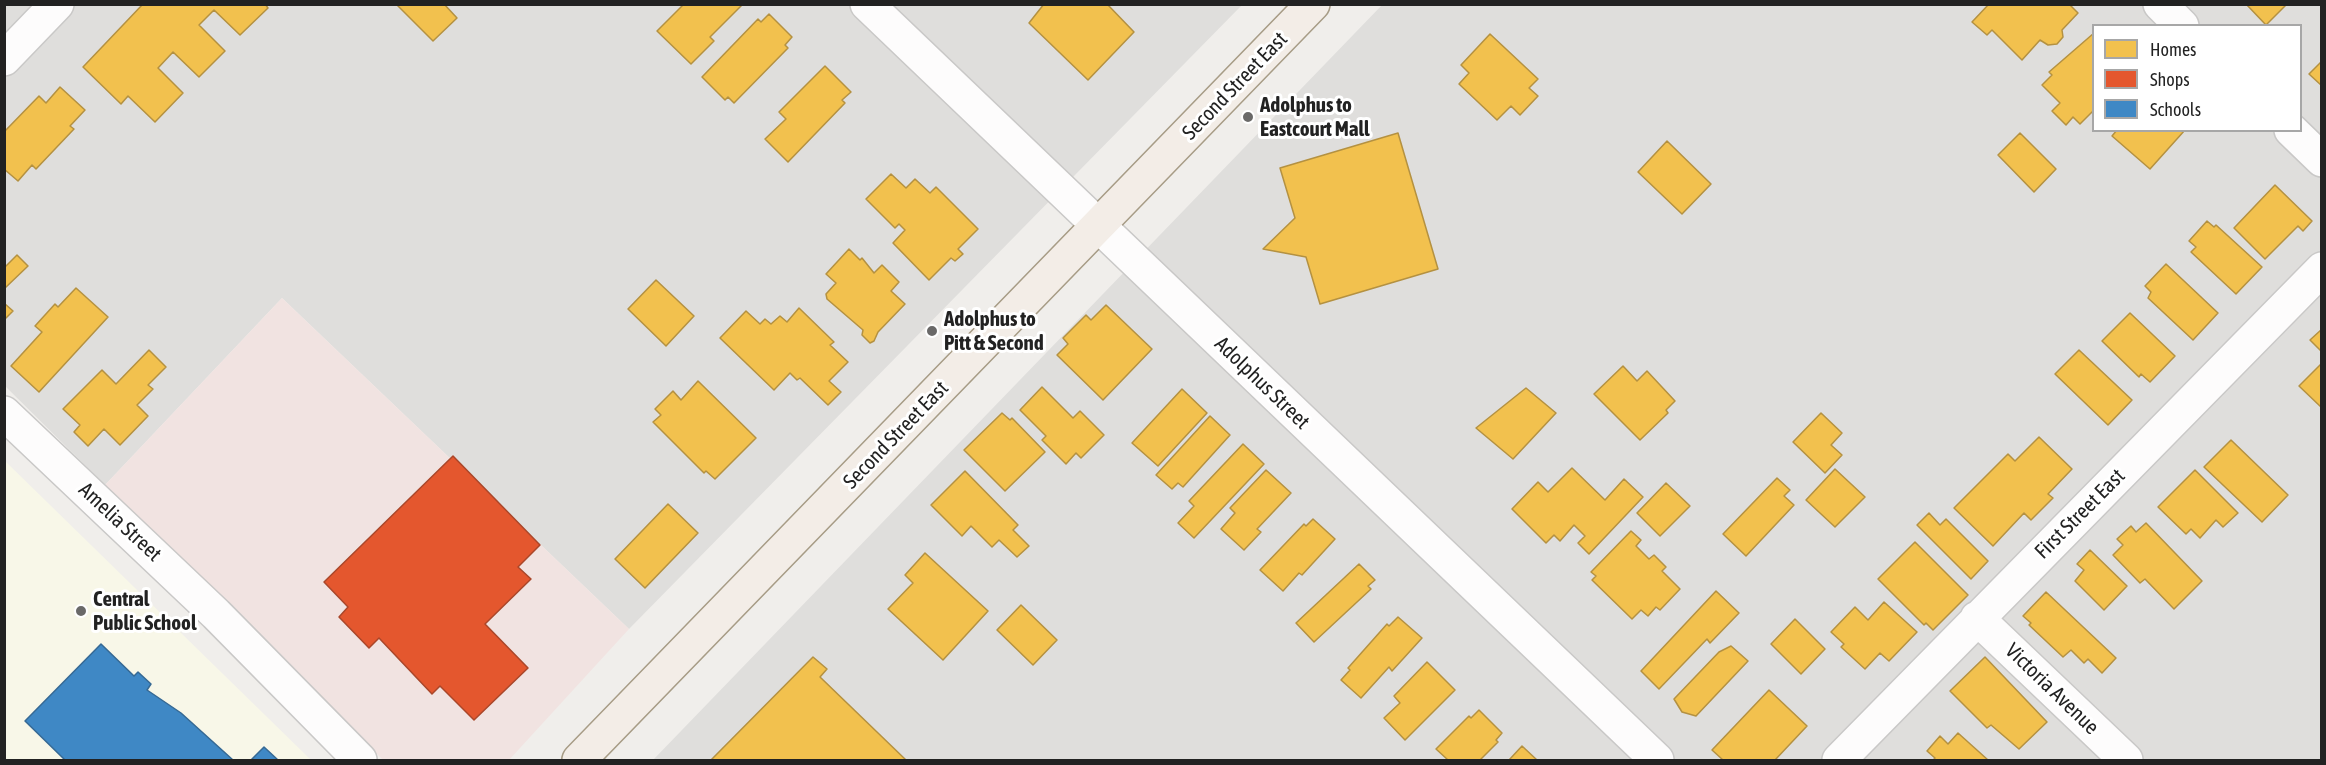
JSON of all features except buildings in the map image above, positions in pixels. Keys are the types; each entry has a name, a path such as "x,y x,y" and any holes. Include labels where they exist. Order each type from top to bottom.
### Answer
{"main road":[{"name":"Second Street East","path":"579,760 1313,4"}],"street":[{"path":"4,59 57,4"},
{"name":"Adolphus Street","path":"867,4 1657,760"},
{"path":"2160,4 2180,24"},
{"path":"2293,132 2322,160"},
{"name":"First Street East","path":"1839,760 2322,269"},
{"name":"Amelia Street","path":"4,413 216,614 360,760"},
{"name":"Victoria Avenue","path":"1977,618 2126,760"}],"shaded area":[{"path":"4,5 1242,5 629,629 282,298 105,485 5,386"},
{"path":"1382,5 2321,5 2321,760 653,760"},
{"path":"282,298 629,629 509,760 383,760 105,485"},
{"name":"Central Public School","path":"5,461 311,760 5,760"}],"place":[{"name":"Adolphus to Eastcourt Mall","path":"1248,117"},
{"name":"Adolphus to Pitt & Second","path":"932,331"},
{"name":"Central Public School","path":"81,611"}]}
